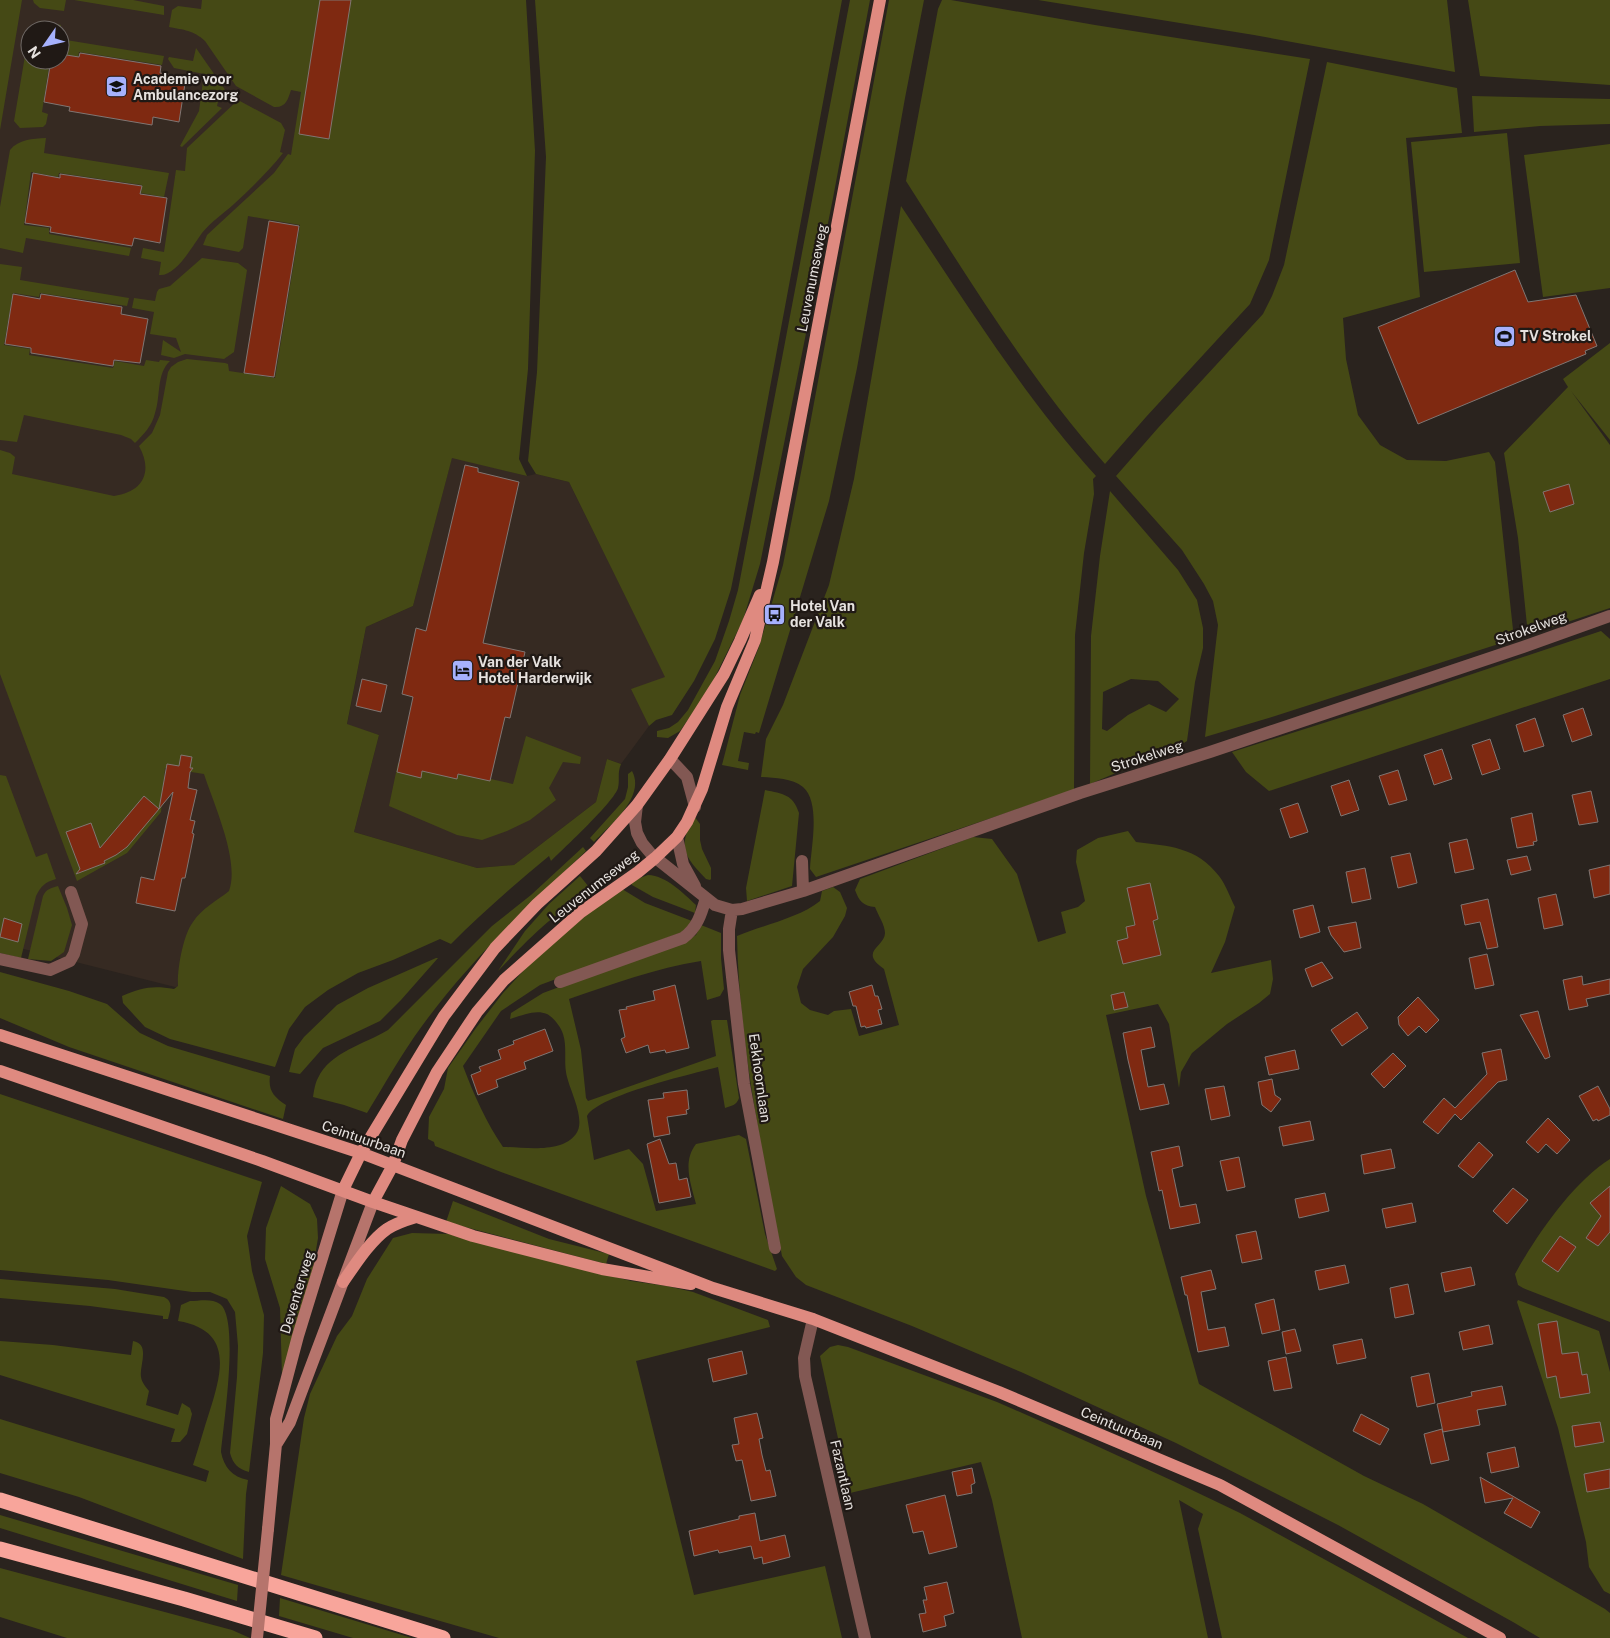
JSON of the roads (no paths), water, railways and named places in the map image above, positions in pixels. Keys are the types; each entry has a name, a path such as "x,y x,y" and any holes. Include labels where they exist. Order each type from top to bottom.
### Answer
{"highway":[{"path":"0,1500 443,1638"},
{"path":"0,1549 184,1599 315,1638"}],"main road":[{"name":"Leuvenumseweg","path":"373,1202 393,1165 402,1140 437,1072 477,1012 504,980 581,912 655,858 677,836 695,807 727,707 754,640 773,562 880,0"},
{"name":"Leuvenumseweg","path":"361,1153 444,1016 495,948 537,904 596,851 637,805 670,759 724,674 773,562"},
{"name":"Ceintuurbaan","path":"0,1035 361,1153 713,1288 813,1319 1009,1396 1220,1485 1500,1638"},
{"name":"Ceintuurbaan","path":"0,1071 473,1236 602,1269 713,1288"},
{"name":"Deventerweg","path":"257,1638 276,1444 276,1419 298,1336 343,1190 361,1153"},
{"name":"Deventerweg","path":"276,1444 290,1422 373,1202"},
{"path":"343,1282 377,1238 398,1222 416,1216"}],"street":[{"name":"Strokelweg","path":"732,910 757,905 803,891 1080,794 1419,682 1610,616"},
{"path":"670,759 687,777 695,807"},
{"path":"637,805 636,833 655,858 715,905 732,910"},
{"path":"560,982 683,938 694,929 699,920 702,894 684,864 677,836"},
{"path":"802,861 803,891"},
{"path":"0,959 50,970 70,961 74,954 82,924 71,892"},
{"name":"Eekhoornlaan","path":"732,910 729,929 729,950 744,1084 775,1248"},
{"name":"Fazantlaan","path":"813,1319 804,1358 805,1376 865,1638"}],"place":[{"name":"Academie voor Ambulancezorg","path":"117,87"},
{"name":"TV Strokel","path":"1504,336"},
{"name":"Hotel Van der Valk","path":"774,614"},
{"name":"Van der Valk Hotel Harderwijk","path":"462,670"}]}
